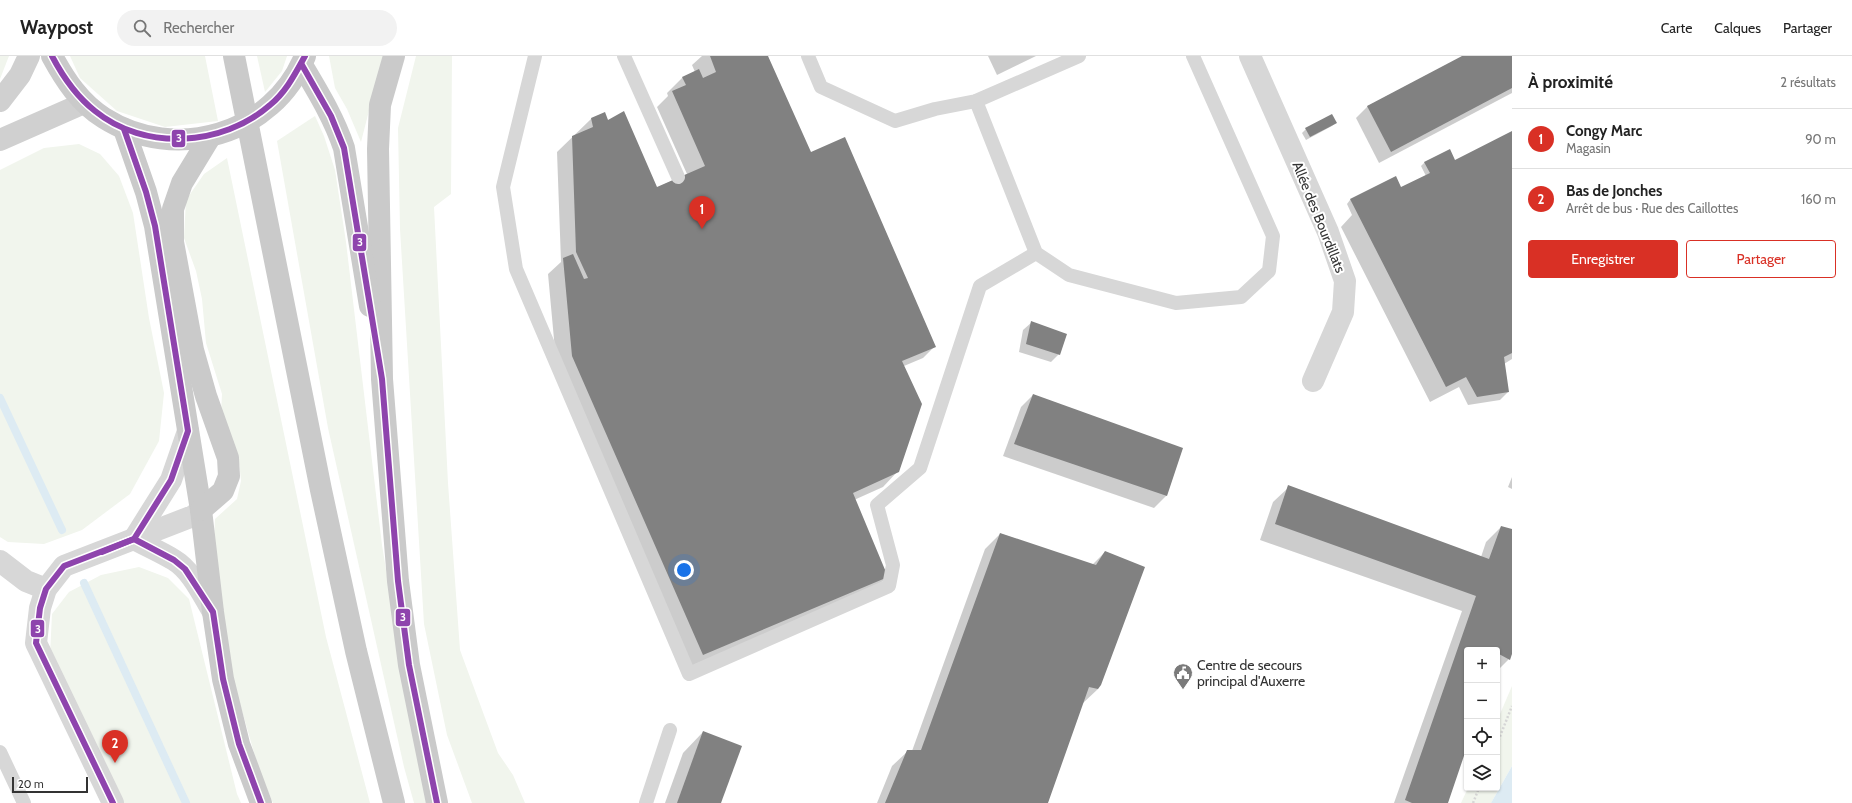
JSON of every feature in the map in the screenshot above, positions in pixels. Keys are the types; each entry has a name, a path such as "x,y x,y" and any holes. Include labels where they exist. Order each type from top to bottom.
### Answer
{"main road":[{"path":"0,101 20,75 29,56"},
{"path":"52,56 65,80 84,103 103,118 124,129 159,138 181,140 210,137 247,122 279,97 303,60 338,129 344,148 382,379"},
{"path":"234,56 321,490 356,651 394,803"},
{"path":"394,56 380,105 378,149 382,379 398,581 408,666 437,803"},
{"path":"0,140 84,103"},
{"path":"124,129 146,192 155,226 201,510 213,612 223,679 239,744 261,803"},
{"path":"201,510 223,491 230,476 228,458 206,396 193,350 173,242 173,209 182,183 210,137"}],"street":[{"name":"Allée des Bourdillats","path":"1250,56 1328,232 1345,281 1343,312 1314,382"},
{"path":"134,539 171,480 188,431"},
{"path":"113,803 36,643 40,608 46,589 64,566 193,516 201,510"},
{"path":"134,539 174,560 185,569 213,612"},
{"path":"0,561 26,581 46,589"}],"lane":[{"path":"534,56 503,187 516,270 689,674 889,586 893,565 877,505 920,468 980,286 1036,252"},
{"path":"624,56 678,177"},
{"path":"808,56 821,87 895,121 935,109 976,101 1079,56"},
{"path":"976,101 1036,252 1069,275 1176,303 1241,297 1269,271 1273,236 1193,56"},
{"path":"646,803 670,730"},
{"path":"0,752 24,803"}],"path":[{"path":"1500,736 1512,706"},
{"path":"1473,803 1478,791"}],"shaded area":[{"path":"0,56 9,56 0,79"},
{"path":"70,56 205,56 218,121 165,127 117,111 80,78"},
{"path":"257,56 287,56 282,71 265,92"},
{"path":"329,56 383,56 361,142 347,109 335,88"},
{"path":"416,56 452,56 451,194 434,207 448,483 460,650 498,753 513,775 525,803 472,803 447,735 424,624 400,229 398,128"},
{"path":"315,116 324,136 335,170 346,242 382,545 406,692 431,803 414,803 404,767 328,428 277,141"},
{"path":"79,144 100,154 119,176 133,213 149,318 164,393 159,441 130,494 82,530 44,544 8,542 0,537 0,170 44,148"},
{"path":"227,158 326,637 370,803 273,803 259,770 230,669 214,542 215,519 237,499 241,481 239,461 221,413 222,394 206,343 202,299 196,271 184,238 186,200 204,174"},
{"path":"139,567 168,578 189,599 237,794 241,803 122,803 50,655 52,614 69,592 101,575"},
{"path":"1512,686 1512,766 1500,787 1500,719 1500,714"},
{"path":"1512,766 1512,803 1491,803 1498,791 1500,791 1500,787"},
{"path":"1467,791 1498,791 1491,803 1461,803"}],"building":[{"path":"710,56 768,56 811,152 845,137 936,347 902,361 922,404 899,472 853,493 888,577 703,655 572,356 563,258 573,254 584,279 588,278 576,252 572,136 593,127 591,118 605,112 608,120 624,111 657,187 705,166 672,91 686,85 682,77 699,69 703,78 716,72"},
{"path":"1462,56 1512,56 1512,88 1391,152 1367,106"},
{"path":"1332,114 1337,123 1310,137 1305,128"},
{"path":"1512,131 1512,353 1504,357 1509,392 1477,397 1466,377 1446,387 1350,199 1396,176 1401,187 1430,173 1424,162 1450,149 1455,160"},
{"path":"1031,321 1067,334 1060,355 1026,344"},
{"path":"1033,394 1183,448 1167,496 1014,444"},
{"path":"1288,485 1489,559 1501,526 1512,529 1512,654 1510,660 1500,655 1500,647 1464,647 1464,756 1448,803 1412,803 1405,800 1476,596 1275,524"},
{"path":"1000,533 1096,565 1105,551 1145,567 1101,685 1098,689 1089,687 1048,803 885,803 907,750 921,750"},
{"path":"703,731 742,746 721,803 677,803"}],"waterway":[{"path":"0,398 62,530"},
{"path":"84,583 186,803"}],"transit line":[{"name":"3","path":"52,56 65,79 76,93 95,111 115,124 136,133 159,138 183,139 206,136 229,129 251,119 276,100 290,82 305,56"},
{"name":"3","path":"302,65 331,116 344,148 382,379 398,581 409,665 437,803"},
{"name":"3","path":"113,803 36,643 40,608 46,589 64,566 134,539 171,480 188,431 155,226 146,192 124,129"},
{"name":"3","path":"102,552 134,539 174,560 185,569 213,612 223,679 239,744 261,803"}],"place":[{"name":"Congy Marc","path":"702,229"},
{"name":"Centre de secours principal d'Auxerre","path":"1183,690"},
{"name":"Bas de Jonches","path":"115,763"}]}
